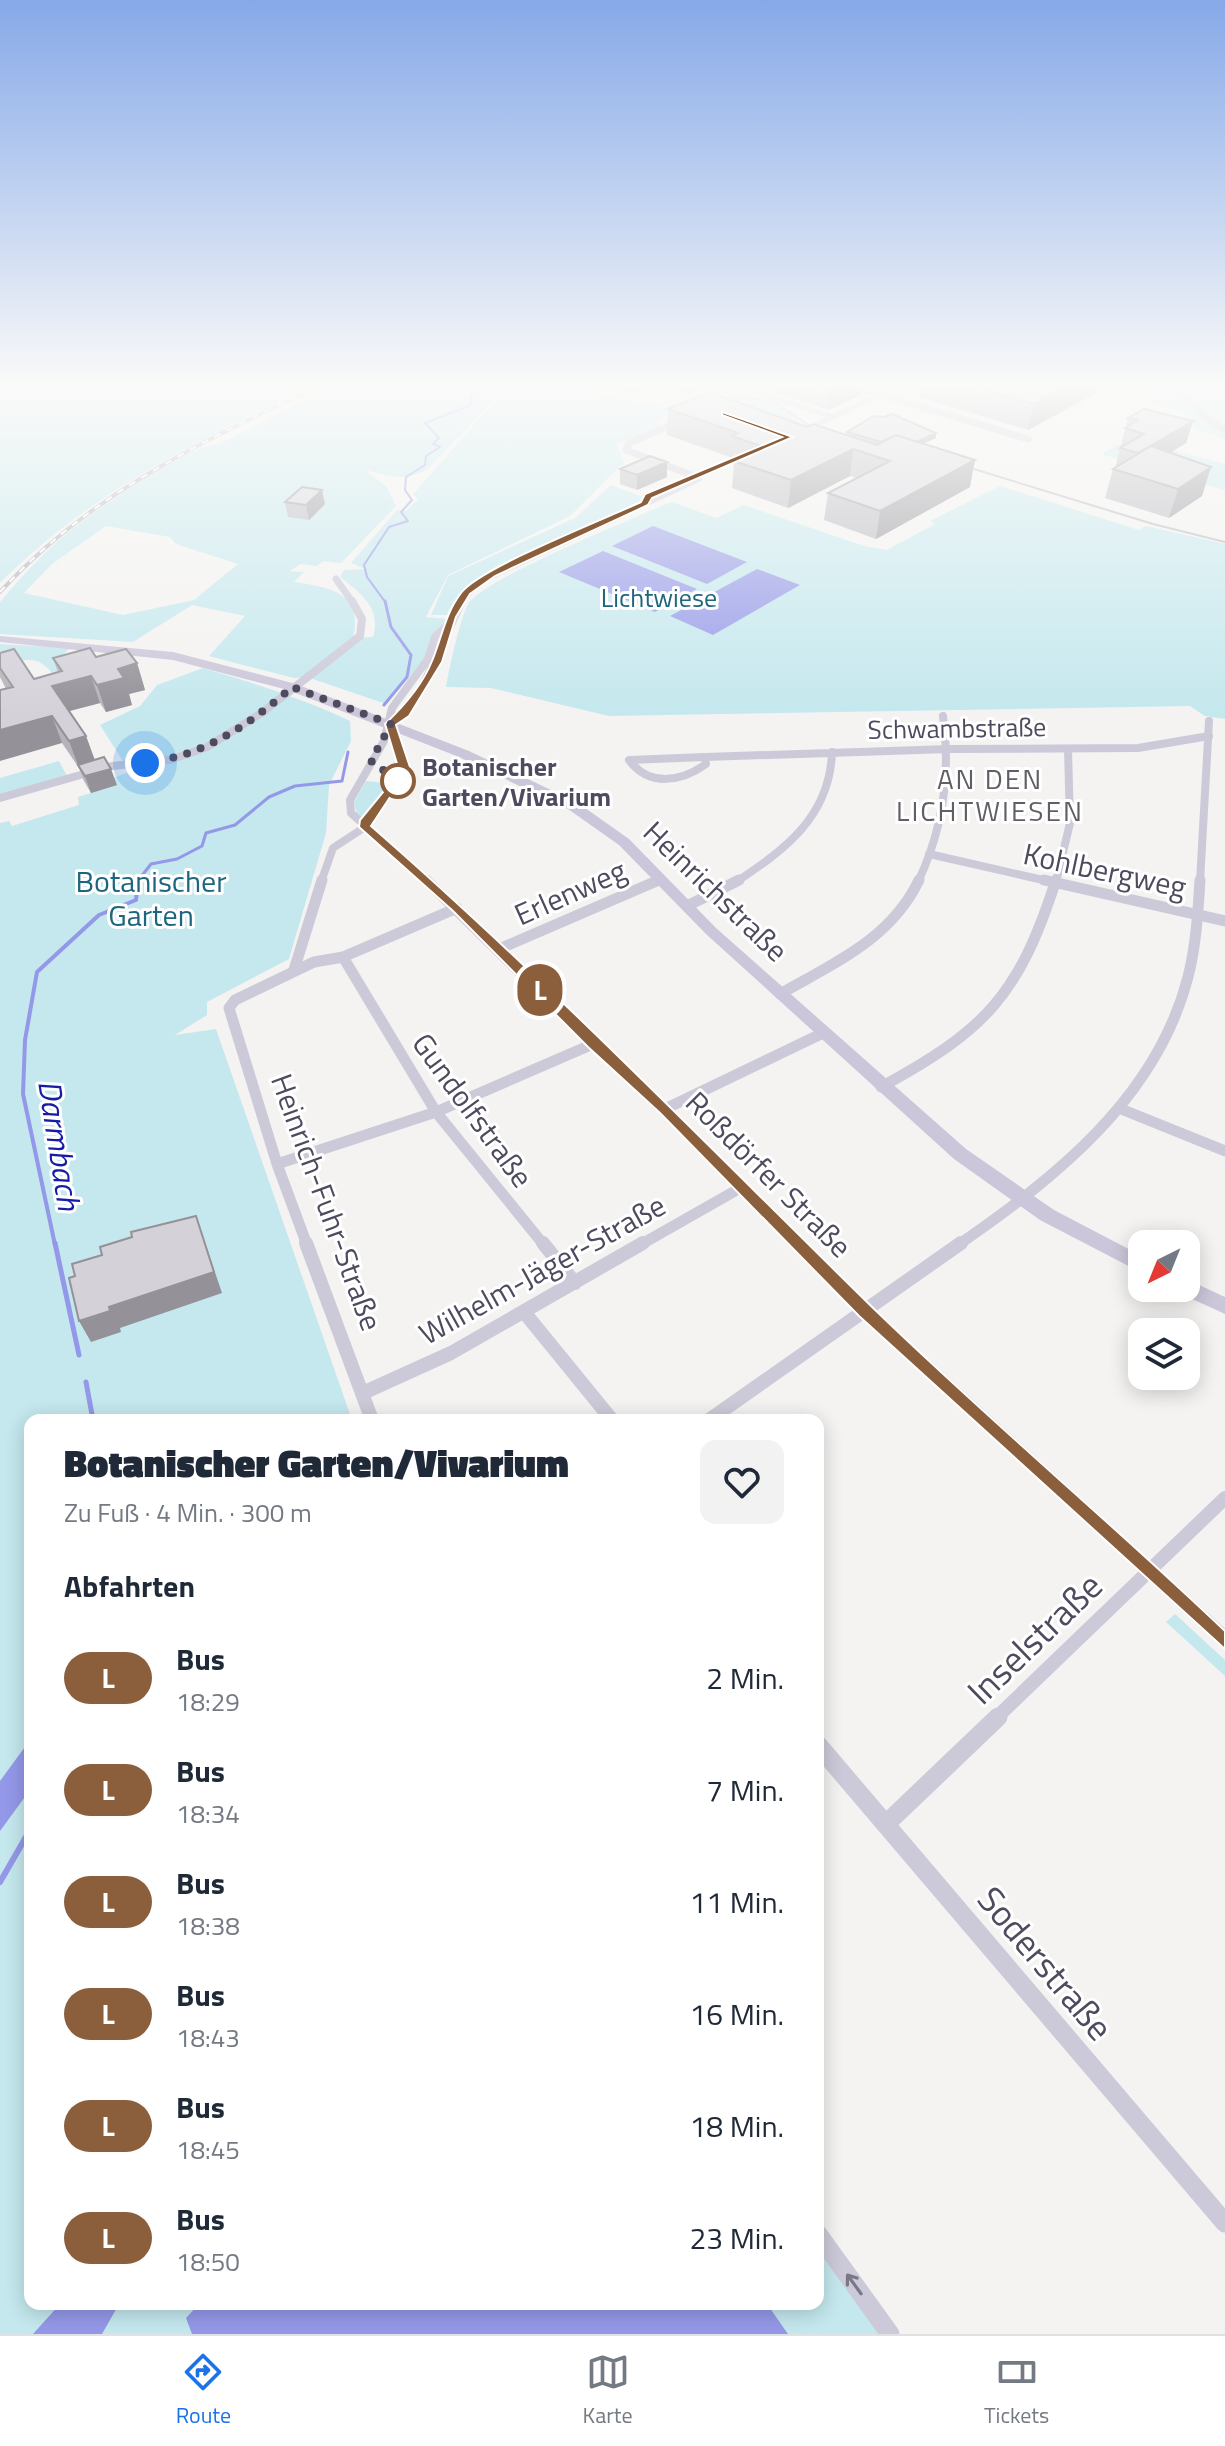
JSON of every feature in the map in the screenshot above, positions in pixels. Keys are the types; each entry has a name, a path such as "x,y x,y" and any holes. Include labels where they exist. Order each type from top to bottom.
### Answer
{"main road":[{"name":"Heinrichstraße","path":"0,639 173,656 292,687 391,724 573,806 624,842 780,994 881,1087 960,1154 1023,1201 1128,1257"},
{"path":"1200,1294 1225,1306"}],"street":[{"path":"391,724 405,714 437,662 457,603 478,582 659,496"},
{"path":"0,798 112,766 170,760 207,747 258,716 292,687 350,647 363,631 360,612 336,579"},
{"path":"780,994 843,961 882,932 908,899 929,854 941,815 949,749 943,716"},
{"path":"718,1414 1023,1201 1058,1172 1121,1109 1166,1035 1188,978 1198,915 1209,721"},
{"name":"Roßdörfer Straße","path":"391,724 350,800 351,813 457,908 593,1044 665,1109 865,1311 1225,1638"},
{"name":"Schwambstraße","path":"705,757 706,764 697,772 663,780 645,776 629,760 681,758 705,757 832,752 949,749 1138,748 1209,736"},
{"path":"881,1087 935,1057 982,1021 1012,980 1056,884 1070,822 1068,749"},
{"path":"687,906 741,882 786,845 811,817 823,795 833,760 832,752"},
{"path":"365,827 333,848 293,965 294,970 314,962 343,957 457,908"},
{"name":"Kohlbergweg","path":"929,854 1225,921"},
{"name":"Erlenweg","path":"499,949 661,879"},
{"name":"Gundolfstraße","path":"343,957 436,1112 575,1283"},
{"name":"Heinrich-Fuhr-Straße","path":"294,970 230,1004 230,1013 277,1164 365,1392 370,1414"},
{"path":"665,1109 823,1033"},
{"path":"277,1164 436,1112 593,1044"},
{"path":"1121,1109 1225,1151"},
{"name":"Wilhelm-Jäger-Straße","path":"365,1392 451,1353 742,1187"},
{"path":"524,1312 607,1414"},
{"name":"Inselstraße","path":"886,1824 1225,1498"},
{"name":"Soderstraße","path":"824,1752 1225,2223"},
{"path":"824,2242 890,2334"}],"green space":[{"path":"0,496 107,496 35,550 0,583"},
{"path":"119,496 391,496 396,506 341,563 323,561 317,566 300,564 290,571 304,572 294,582 320,586 348,601 355,623 353,638 373,637 374,617 367,601 340,577 344,570 365,569 351,563 397,510 406,511 418,499 415,496 590,496 570,516 448,575 426,617 447,619 420,665 386,704 307,677 294,678 209,656 245,616 192,605 133,642 0,634 0,602 60,539","holes":["106,526 170,537 176,544 238,564 194,600 123,615 24,593 52,564"]},
{"path":"599,496 643,497 622,514 506,562 481,576 460,594 447,615 431,615 448,576 575,518"},
{"name":"Lichtwiese","path":"980,496 1031,496 1139,530 1146,526 1225,544 1225,719 1205,716 1190,706 609,716 491,688 446,687 465,611 479,593 558,551 672,502 716,518 744,505 864,546 887,550 935,524 930,521"},
{"path":"0,644 70,648 58,660 66,670 52,673 35,660 0,666"},
{"name":"Botanischer Garten","path":"203,668 296,698 350,721 351,741 329,785 326,833 289,959 207,1002 207,1015 175,1035 216,1029 350,1414 24,1414 24,2310 824,2310 824,2253 882,2334 0,2334 0,823 9,821 12,826 79,805 78,797 116,785 112,778 130,772 100,725 140,706 157,685"},
{"path":"59,761 67,776 0,795 0,778"},
{"path":"366,781 394,784 363,821 357,815 354,802"},
{"path":"1175,1614 1225,1660 1225,1676 1166,1622"}],"water":[{"path":"653,526 747,562 707,584 612,546"},
{"path":"603,551 697,589 655,612 559,572"},
{"path":"757,569 800,585 713,635 670,616"},
{"path":"24,1748 24,1798 0,1831 0,1781"},
{"path":"55,2310 116,2310 102,2334 33,2334"},
{"path":"193,2310 771,2310 788,2334 192,2334 186,2318"}],"building":[{"path":"292,496 316,496 306,505 285,502"},
{"path":"836,496 908,496 880,511"},
{"path":"90,648 96,657 126,649 137,663 118,669 124,678 97,685 91,676 52,686 86,736 69,741 52,716 0,730 0,690 13,687 0,668 0,653 14,649 34,679 62,671 53,658"},
{"path":"104,757 111,769 85,776 78,765"},
{"path":"196,1216 214,1272 109,1307 110,1311 79,1321 69,1278 75,1276 72,1264 102,1255 100,1247 132,1237 131,1232"}],"waterway":[{"name":"Darmbach","path":"385,602 367,577 364,565 389,527 408,521 401,512 412,500 409,496"},
{"name":"Darmbach","path":"384,705 407,677 411,655 391,627 385,602"},
{"name":"Darmbach","path":"138,881 151,864 177,859 202,846 206,833 235,825 269,797 295,786 342,781 348,752"},
{"name":"Darmbach","path":"55,1245 23,1094 25,1040 37,972 99,915 136,900 138,881"},
{"name":"Darmbach","path":"55,1243 79,1355"},
{"name":"Darmbach","path":"86,1382 92,1414"},
{"path":"0,1882 24,1840"}],"tram line":[{"path":"1062,496 1225,542"}],"railway":[{"path":"0,592 35,557 113,496"}],"bus line":[{"name":"L","path":"648,496 645,503 491,574 466,592 451,617 437,662 405,714 391,724 404,767 398,781 366,820 365,827 457,908 593,1044 665,1109 865,1311 1225,1638"}],"place":[{"name":"Botanischer Garten/Vivarium","path":"398,781"}],"district":[{"name":"AN DEN LICHTWIESEN","path":"990,794"}],"route":[{"path":"145,763 178,758 207,747 258,716 292,687 391,724 371,761 398,781"}]}
